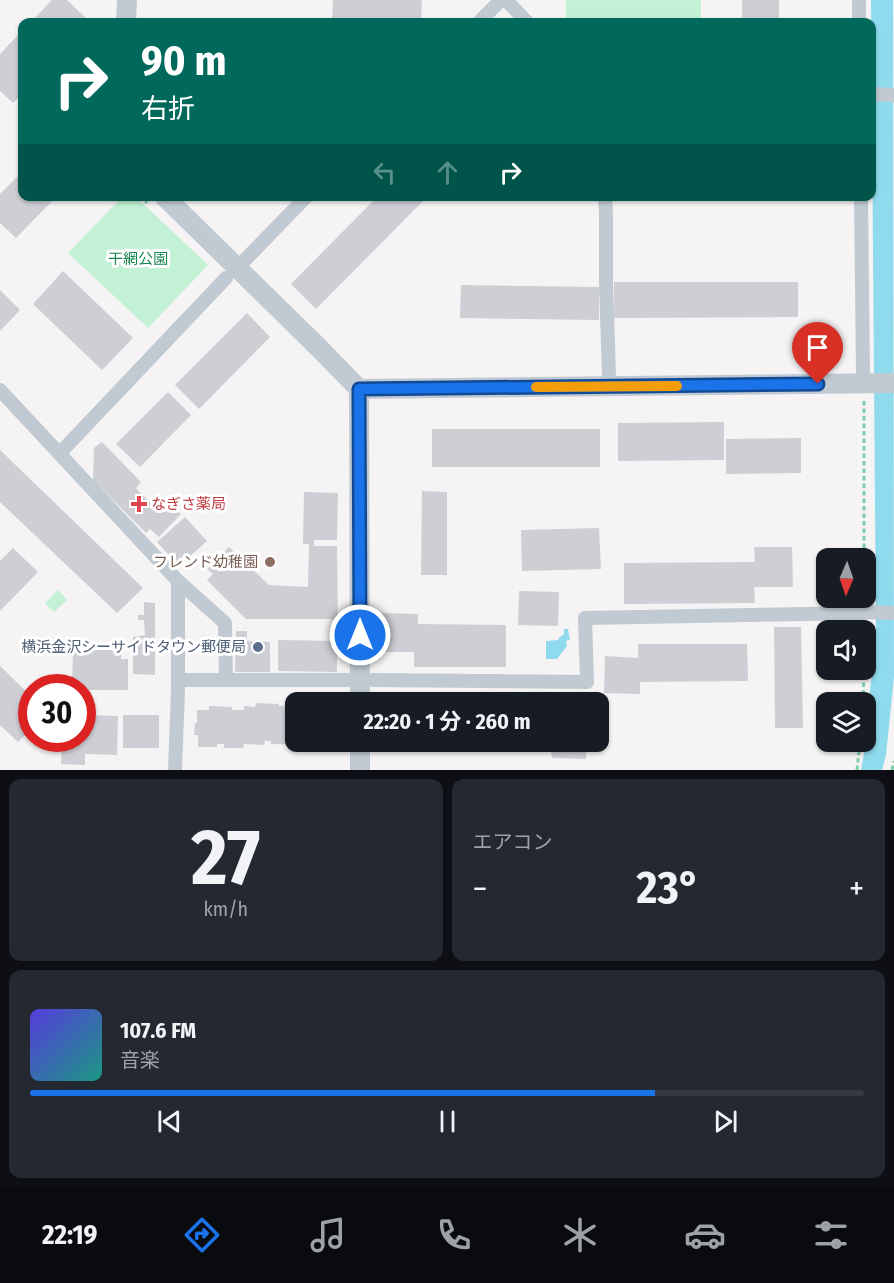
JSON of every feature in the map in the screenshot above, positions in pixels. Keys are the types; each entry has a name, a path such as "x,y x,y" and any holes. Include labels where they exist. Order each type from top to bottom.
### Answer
{"street":[{"path":"126,18 127,0"},
{"path":"483,18 501,0"},
{"path":"506,0 523,18"},
{"path":"859,0 859,18"},
{"path":"876,94 894,95"},
{"path":"157,201 320,348 359,389 360,692"},
{"path":"244,261 302,201"},
{"path":"605,201 609,375"},
{"path":"861,201 865,380"},
{"path":"60,453 226,278"},
{"path":"359,389 865,380 894,383"},
{"path":"0,390 178,581 225,623 226,680"},
{"path":"175,770 178,581"},
{"path":"373,680 588,682 585,618 894,613"},
{"path":"178,680 348,680"},
{"path":"360,752 360,770"}],"path":[{"path":"864,548 865,380"},
{"path":"857,770 859,752"},
{"path":"892,770 894,761"}],"green space":[{"path":"566,0 701,0 701,18 566,18"},
{"name":"干網公園","path":"118,201 140,201 208,265 148,328 68,253"},
{"path":"58,590 67,600 54,612 45,603"}],"water":[{"path":"871,0 893,0 894,677 886,755 882,770 861,770 864,752 876,752 876,692 870,692 871,680 876,680 873,201 876,201 876,18 871,18"},
{"path":"564,629 568,629 570,640 566,641 567,646 557,659 546,659 546,641 558,640 564,634"}],"building":[{"path":"52,0 67,0 86,18 35,18"},
{"path":"333,0 422,0 421,18 332,18"},
{"path":"742,0 779,0 779,18 742,18"},
{"path":"18,35 18,98 13,103 0,91 0,54"},
{"path":"18,176 18,201 52,201 16,238 0,223 0,194"},
{"path":"373,201 423,201 316,309 291,284"},
{"path":"63,271 133,338 102,370 33,304"},
{"path":"614,282 798,282 798,317 614,318"},
{"path":"461,285 599,287 599,320 460,318"},
{"path":"0,290 20,310 0,331"},
{"path":"247,313 270,337 199,409 175,385"},
{"path":"168,392 191,415 140,467 116,444"},
{"path":"724,422 724,460 618,461 618,423"},
{"path":"432,429 600,429 600,467 432,467"},
{"path":"801,438 801,473 726,474 726,439"},
{"path":"102,442 141,482 136,488 153,506 162,497 181,514 159,537 150,529 146,533 93,480 94,448"},
{"path":"0,450 143,588 117,613 0,502"},
{"path":"422,491 447,492 447,575 421,575"},
{"path":"304,492 338,493 337,540 314,540 314,546 337,546 338,619 246,619 207,580 213,574 207,569 229,547 269,585 308,587 309,544 303,544"},
{"path":"185,517 207,541 179,566 157,542"},
{"path":"599,528 601,569 522,571 521,530"},
{"path":"754,547 792,547 793,587 754,587 755,603 624,604 624,563 755,562"},
{"path":"13,548 38,572 0,611 0,561"},
{"path":"519,591 559,592 558,626 518,625"},
{"path":"144,602 155,603 155,675 133,674 133,637 145,635 144,620 138,620 138,615 144,615"},
{"path":"380,613 418,614 418,624 506,625 506,667 414,667 414,652 379,652"},
{"path":"774,627 801,627 803,728 775,728"},
{"path":"236,631 247,631 247,641 270,642 270,672 235,672"},
{"path":"278,640 337,641 337,672 278,671"},
{"path":"638,644 747,644 748,681 640,682 640,694 604,692 605,656 638,658"},
{"path":"73,650 121,650 121,659 128,659 128,690 96,690 96,674 72,674"},
{"path":"0,666 18,683 18,742 0,725"},
{"path":"256,703 285,706 285,744 271,744 271,741 265,741 264,745 244,744 243,748 224,748 224,744 217,744 217,747 198,747 198,735 194,735 197,710 209,710 209,706 232,707 232,710 244,710 244,706 255,707"},
{"path":"96,715 118,716 117,755 85,754 85,765 61,764 61,752 96,752"},
{"path":"123,715 159,715 159,748 123,748"},
{"path":"551,752 586,752 586,759 552,758"}],"slow traffic":[{"path":"536,387 677,386"}],"place":[{"name":"なぎさ薬局","path":"139,504"},
{"name":"フレンド幼稚園","path":"270,562"},
{"name":"横浜金沢シーサイドタウン郵便局","path":"258,647"}],"route":[{"path":"360,635 359,389 818,384"}]}
